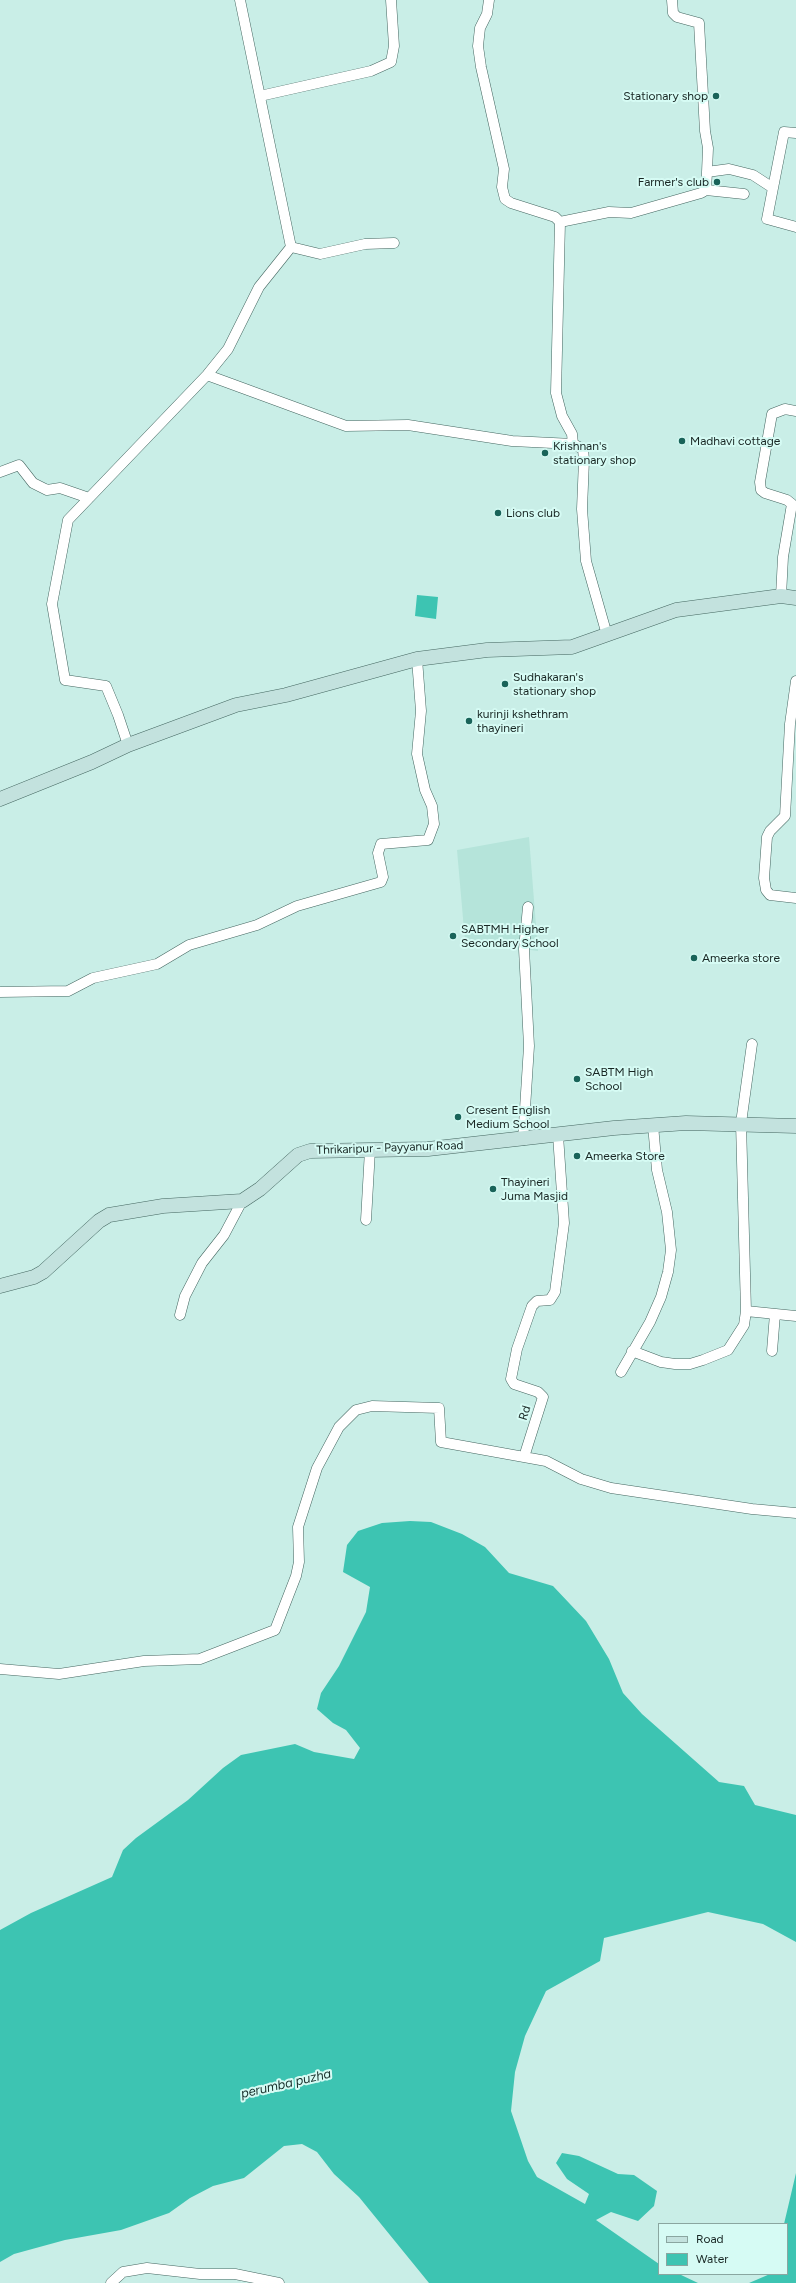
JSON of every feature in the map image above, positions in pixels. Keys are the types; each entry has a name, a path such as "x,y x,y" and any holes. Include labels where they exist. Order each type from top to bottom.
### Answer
{"main road":[{"path":"0,799 92,762 128,745 236,705 286,695 416,659 487,650 572,647 676,610 781,596 796,598"},
{"name":"Thrikaripur - Payyanur Road","path":"0,1286 34,1277 42,1272 99,1221 109,1214 163,1206 242,1201 260,1190 298,1155 310,1151 329,1149 428,1149 653,1125 741,1123 796,1126"}],"street":[{"path":"240,0 291,247"},
{"path":"260,96 371,71 390,62 394,46 391,0"},
{"path":"489,0 486,14 480,28 478,46 481,67 504,169 502,187 505,199 510,203 555,217 560,222 556,393 562,416 572,434 573,444"},
{"path":"672,0 673,13 677,17 699,23 705,131 708,148 706,190"},
{"path":"796,133 784,132 768,219 796,227"},
{"path":"708,172 729,169 740,170 753,175 773,188"},
{"path":"560,222 609,212 631,213 701,193 706,190 744,194"},
{"path":"291,247 320,254 365,244 394,243"},
{"path":"128,745 118,714 106,686 64,680 52,604 68,520 207,375 228,349 259,287 291,247"},
{"path":"207,375 346,426 408,425 512,441 573,444 583,449 582,508 586,561 607,635"},
{"path":"781,596 783,557 792,504 787,500 765,493 761,490 760,482 772,414 785,409 796,411"},
{"path":"0,472 19,465 33,483 47,490 60,488 89,498"},
{"path":"0,992 68,991 93,978 157,964 188,945 257,925 297,906 380,882 383,877 378,853 382,844 428,840 434,824 432,806 425,790 417,754 421,711 416,659"},
{"path":"796,681 790,724 785,816 770,831 764,878 766,890 770,895 796,898"},
{"path":"523,1140 529,1046 524,949 528,907"},
{"path":"632,1351 661,1362 690,1364 728,1350 744,1325 746,1311 741,1123 752,1044"},
{"path":"621,1372 650,1322 661,1297 668,1272 671,1250 667,1212 657,1170 653,1125"},
{"name":"Rd","path":"524,1457 543,1397 538,1392 514,1384 511,1378 518,1349 532,1306 537,1301 550,1300 555,1292 564,1223 558,1136"},
{"path":"366,1220 370,1150"},
{"path":"180,1315 185,1296 202,1263 224,1235 242,1201"},
{"path":"746,1311 796,1316"},
{"path":"772,1351 775,1314"},
{"path":"0,1669 59,1674 144,1661 200,1659 275,1630 296,1576 299,1562 298,1528 317,1468 339,1427 356,1410 372,1406 439,1408 441,1442 546,1461 581,1479 611,1488 752,1509 796,1513"},
{"path":"111,2283 123,2272 146,2268 200,2274 235,2274 279,2283"}],"shaded area":[{"path":"529,837 538,951 465,941 457,850"}],"water":[{"path":"417,595 438,597 436,619 415,616"},
{"name":"perumba puzha","path":"410,1521 431,1522 462,1534 485,1547 509,1573 553,1586 586,1621 609,1659 623,1693 642,1714 719,1782 744,1786 755,1805 796,1815 796,1942 763,1924 708,1912 604,1938 600,1961 546,1991 525,2036 515,2072 511,2111 528,2161 537,2177 585,2204 589,2194 567,2179 556,2163 562,2153 579,2156 618,2174 634,2175 657,2191 654,2206 638,2221 611,2212 596,2220 658,2263 658,2275 681,2275 698,2283 429,2283 359,2197 334,2174 317,2152 302,2144 284,2146 244,2178 213,2186 190,2198 169,2213 121,2230 65,2240 14,2254 0,2262 0,1930 31,1913 112,1877 123,1850 136,1838 188,1800 223,1768 241,1755 295,1744 314,1752 354,1759 360,1748 346,1730 333,1723 317,1709 321,1693 339,1666 366,1612 370,1587 343,1572 347,1545 358,1531 382,1523"},
{"path":"796,2173 796,2283 749,2283 768,2275 788,2275 788,2223 784,2223"}],"place":[{"name":"Stationary shop","path":"716,96"},
{"name":"Farmer's club","path":"717,182"},
{"name":"Madhavi cottage","path":"682,441"},
{"name":"Krishnan's stationary shop","path":"545,453"},
{"name":"Lions club","path":"498,513"},
{"name":"Sudhakaran's stationary shop","path":"505,684"},
{"name":"kurinji kshethram thayineri","path":"469,721"},
{"name":"SABTMH Higher Secondary School","path":"453,936"},
{"name":"Ameerka store","path":"694,958"},
{"name":"SABTM High School","path":"577,1079"},
{"name":"Cresent English Medium School","path":"458,1117"},
{"name":"Ameerka Store","path":"577,1156"},
{"name":"Thayineri Juma Masjid","path":"493,1189"}]}
